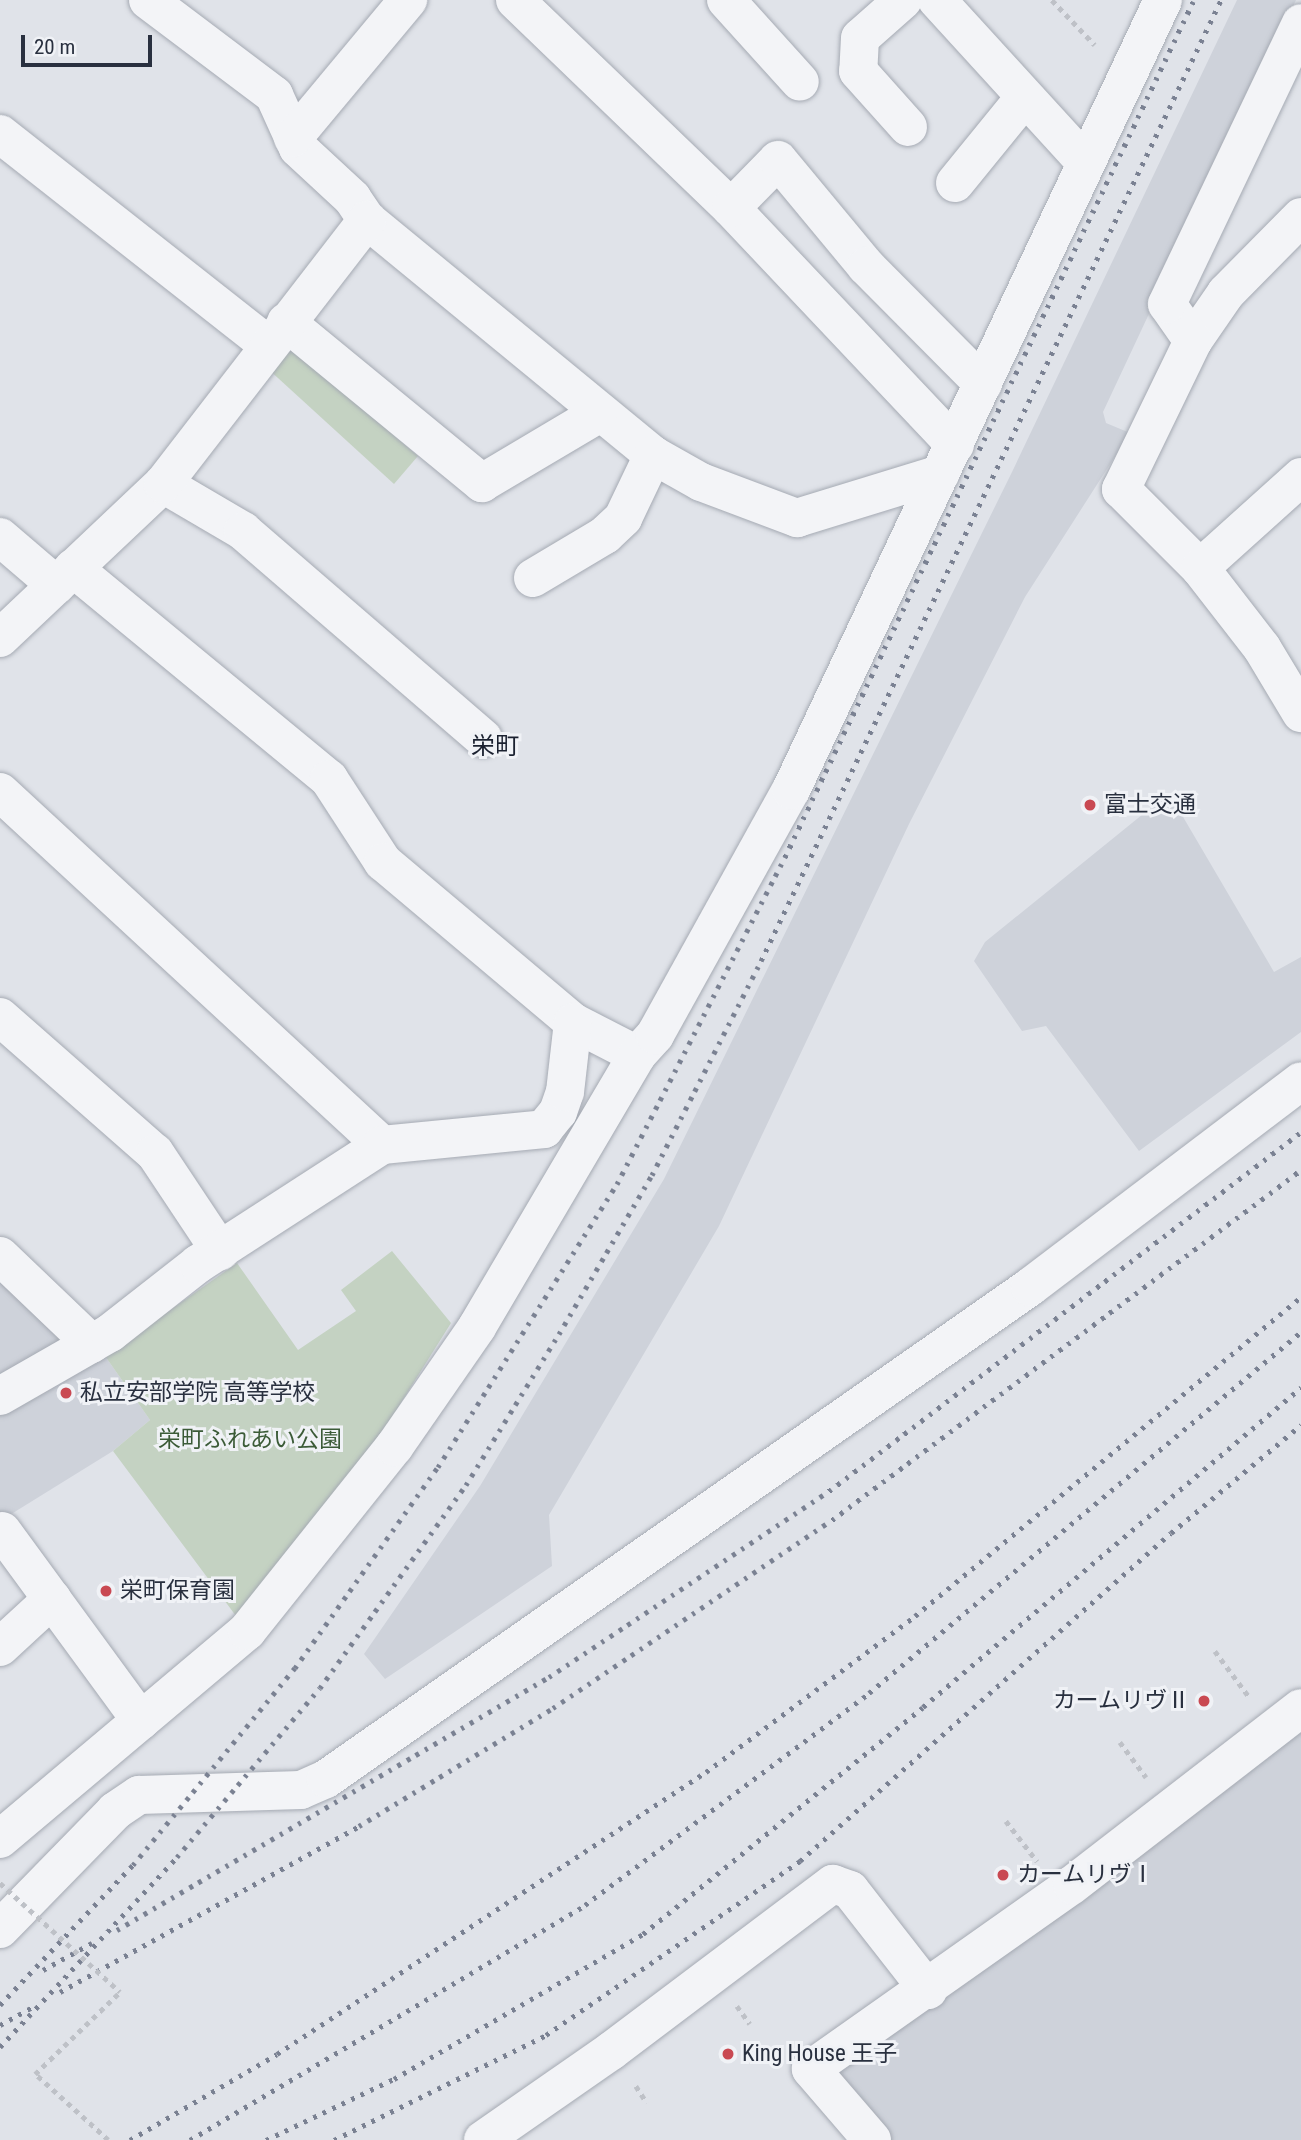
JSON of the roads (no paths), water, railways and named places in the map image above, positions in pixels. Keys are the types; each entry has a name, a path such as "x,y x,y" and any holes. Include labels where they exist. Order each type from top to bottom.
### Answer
{"street":[{"path":"148,0 274,95 298,148 352,198 367,220 598,414 653,455 701,481 797,518 947,460"},
{"path":"515,0 731,208 947,460"},
{"path":"726,0 800,82"},
{"path":"903,0 860,38 858,71 908,127"},
{"path":"937,0 1085,162"},
{"path":"0,1839 247,1631 394,1447 477,1327 636,1055 655,1035 791,790 1163,0"},
{"path":"293,138 392,5"},
{"path":"1193,341 1167,304 1301,23"},
{"path":"955,183 1024,98"},
{"path":"0,134 482,483 598,414"},
{"path":"731,208 778,160 866,266 983,384"},
{"path":"1301,217 1226,293 1193,341 1121,489 1200,568 1262,648 1301,713"},
{"path":"0,638 163,484 367,220"},
{"path":"533,578 605,535 623,518 653,455"},
{"path":"1200,568 1301,477"},
{"path":"163,484 243,531 483,738"},
{"path":"0,537 65,576 329,779 383,862 573,1022 636,1055"},
{"path":"0,792 382,1144"},
{"path":"0,1017 155,1153 219,1251"},
{"path":"0,1396 92,1344 219,1251 382,1144 544,1129 558,1112 565,1092 573,1022"},
{"path":"0,1929 115,1811 139,1795 301,1790 326,1779 1030,1287 1301,1081"},
{"path":"0,1256 92,1344"},
{"path":"2,1531 141,1721"},
{"path":"0,1647 52,1598"},
{"path":"872,2140 811,2069 928,1990 1287,1719"},
{"path":"482,2140 611,2051 833,1884 850,1890 928,1990"}],"railway":[{"path":"0,2005 133,1865 295,1668 438,1467 617,1184 785,857 1194,0"},
{"path":"0,2047 177,1857 320,1688 466,1485 559,1334 652,1175 761,961 1221,0"},
{"path":"117,1930 549,1677 829,1491 1301,1132"},
{"path":"60,1992 359,1826 553,1708 832,1520 1301,1170"},
{"path":"130,2140 277,2054 706,1772 915,1616 1301,1297"},
{"path":"190,2140 585,1905 869,1693 1301,1332"},
{"path":"266,2140 394,2079 643,1934 923,1707 1301,1387"},
{"path":"334,2140 546,2035 800,1861 1171,1533 1301,1425"},
{"path":"43,1970 92,1943"},
{"path":"0,2025 32,2007"}],"place":[{"name":"富士交通","path":"1090,805"},
{"name":"私立安部学院 高等学校","path":"66,1393"},
{"name":"栄町保育園","path":"106,1591"},
{"name":"カームリヴⅡ","path":"1204,1701"},
{"name":"カームリヴⅠ","path":"1003,1875"},
{"name":"King House 王子","path":"728,2054"}],"district":[{"name":"栄町","path":"495,747"}],"park label":[{"name":"栄町ふれあい公園","path":"250,1440"}]}
